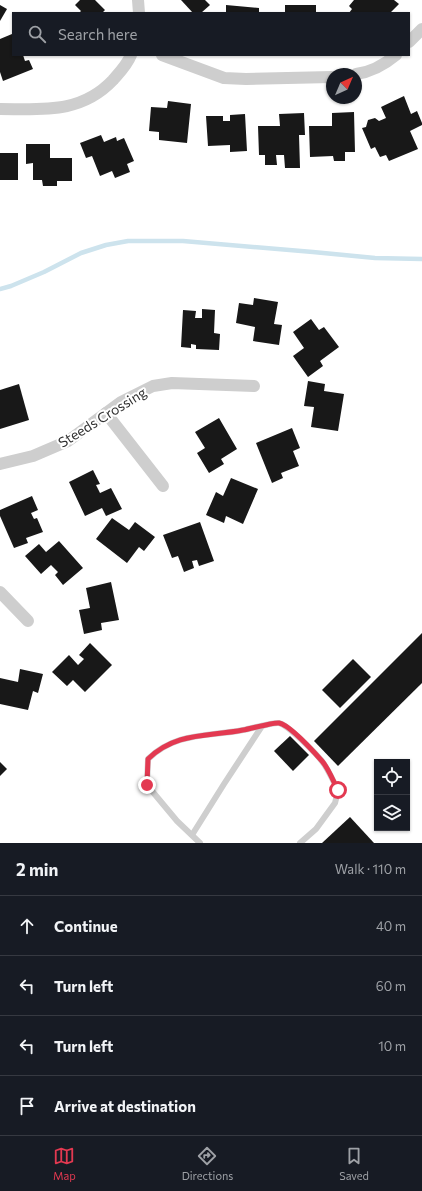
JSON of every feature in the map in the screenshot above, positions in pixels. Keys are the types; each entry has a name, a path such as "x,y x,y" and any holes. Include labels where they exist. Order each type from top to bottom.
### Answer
{"street":[{"path":"138,0 139,12"},
{"path":"410,41 422,29"},
{"path":"0,109 52,109 67,107 79,103 95,95 108,85 122,70 130,56"},
{"path":"165,56 224,78 326,77"},
{"path":"362,72 380,67 395,56"},
{"name":"Steeds Crossing","path":"0,464 33,456 68,441 134,394 153,386 172,383 254,386"},
{"path":"106,413 163,486"},
{"path":"0,592 28,621"}],"lane":[{"path":"200,843 177,821 147,785 148,759 157,750 176,741 211,734 241,731 278,722 290,728 323,762 338,790 335,803 316,829 300,843"},
{"path":"192,836 262,726"}],"building":[{"path":"80,0 95,0 105,10 103,12 80,12 81,11 75,5"},
{"path":"181,0 205,0 210,5 202,12 192,12"},
{"path":"354,0 394,0 399,4 391,12 350,12 352,9 349,6"},
{"path":"0,5 7,9 0,21"},
{"path":"226,5 259,8 259,12 226,12"},
{"path":"285,5 316,5 316,12 285,12"},
{"path":"12,34 12,56 23,56 25,61 29,60 33,69 3,81 0,72 0,39"},
{"path":"404,96 411,114 417,111 422,123 422,125 410,131 418,149 389,161 386,155 380,157 375,147 371,149 362,128 366,127 368,120 375,118 379,121 386,118 381,107"},
{"path":"168,101 191,104 187,143 159,140 159,132 149,131 151,107 167,108"},
{"path":"354,112 355,152 345,152 345,161 334,161 333,156 310,157 309,126 332,126 332,113"},
{"path":"304,113 305,135 299,135 300,168 285,168 284,155 276,155 277,165 265,165 265,155 259,155 258,126 280,126 279,114"},
{"path":"245,114 247,151 230,152 230,145 208,146 206,116 223,116 223,121 230,121 230,115"},
{"path":"101,135 104,142 116,137 117,141 124,138 134,161 127,164 130,172 115,178 112,171 100,176 92,156 86,158 80,143"},
{"path":"26,144 50,144 50,158 72,158 72,181 57,181 57,186 43,186 42,180 33,180 33,163 26,164"},
{"path":"0,153 18,153 18,180 0,180"},
{"path":"254,298 278,302 274,324 282,325 279,345 253,341 255,327 236,323 239,303 253,305"},
{"path":"202,309 215,310 214,333 220,334 219,350 196,349 196,345 191,344 191,348 181,347 183,310 196,311 195,318 202,318"},
{"path":"311,319 319,330 324,327 339,347 320,361 323,366 308,377 293,356 304,348 293,332"},
{"path":"308,381 325,384 324,391 344,394 338,431 311,427 314,407 304,406"},
{"path":"19,384 29,420 0,429 0,390"},
{"path":"219,418 237,449 221,459 224,464 209,473 197,453 205,448 195,432"},
{"path":"292,428 300,448 293,451 299,466 281,473 283,478 272,483 256,443"},
{"path":"93,470 100,484 96,485 100,493 111,488 122,509 106,516 102,508 85,516 69,482"},
{"path":"231,478 258,489 243,524 226,516 224,523 206,515 216,492 223,496"},
{"path":"32,496 38,510 31,513 34,519 37,518 43,532 26,538 28,543 14,548 0,516 0,510"},
{"path":"112,518 129,530 135,522 155,537 144,551 139,547 127,563 96,539"},
{"path":"200,522 214,561 199,566 197,560 192,561 194,568 184,572 178,556 172,558 163,535"},
{"path":"59,541 83,568 63,585 55,575 58,572 51,565 41,574 25,556 39,544 46,552"},
{"path":"111,582 119,620 101,623 102,630 84,634 79,610 90,608 86,588"},
{"path":"422,633 422,683 338,766 314,741"},
{"path":"90,643 112,665 85,692 73,680 67,686 52,672 69,655 78,665 84,659 79,655"},
{"path":"353,659 371,677 340,708 322,690"},
{"path":"20,669 43,674 38,693 33,691 28,710 0,704 0,678 18,682"},
{"path":"290,736 309,755 293,771 274,751"},
{"path":"0,762 7,769 0,776"},
{"path":"350,817 374,843 322,843"}],"waterway":[{"path":"0,289 44,272 81,253 106,245 128,241 183,241 375,258 422,259"}],"route":[{"path":"147,785 148,759 157,750 176,741 211,734 241,731 278,722 290,728 323,762 338,790"}]}
